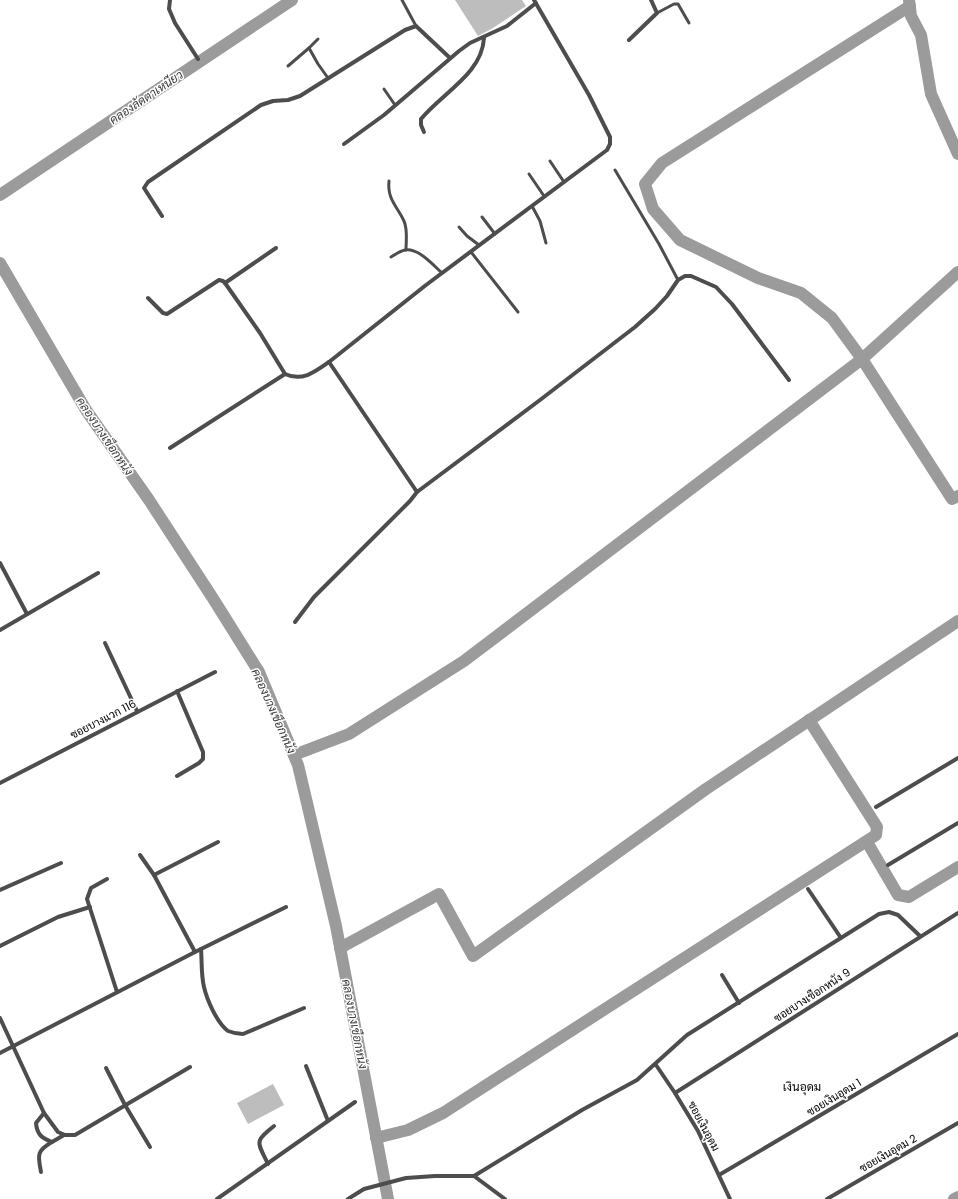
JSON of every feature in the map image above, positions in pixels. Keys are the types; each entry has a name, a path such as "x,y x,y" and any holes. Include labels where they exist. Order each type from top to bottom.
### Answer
{"street":[{"path":"170,0 169,9 175,23 198,59"},
{"path":"629,40 657,13 651,0"},
{"path":"148,298 163,313 167,314 219,280 223,280 260,333 286,374 293,378 301,378 314,372 329,362 442,273 607,150 610,144 610,136 579,76 535,2 507,26 484,38 470,43 450,58 373,124 344,144"},
{"path":"162,216 144,188 148,182 261,105 300,96 405,30 416,26 450,58"},
{"path":"424,132 420,125 421,118 473,68 483,48 484,38"},
{"path":"225,283 276,248"},
{"path":"295,622 314,598 410,501 416,492 540,400 634,327 655,309 667,296 678,280 684,276 691,276 716,287 732,304 789,380"},
{"path":"329,362 416,492"},
{"path":"170,448 286,374"},
{"path":"0,563 27,614"},
{"path":"0,630 98,573"},
{"path":"105,643 137,711"},
{"name":"ซอยบางแวก 116","path":"0,782 215,672"},
{"path":"176,776 200,763 204,759 203,752 177,691"},
{"path":"876,807 958,758"},
{"path":"888,865 958,823"},
{"path":"154,876 218,842"},
{"path":"140,855 154,876 195,952"},
{"path":"0,890 61,863"},
{"path":"107,879 91,888 87,899 117,992"},
{"path":"808,890 841,938"},
{"path":"0,946 58,917 90,907"},
{"path":"0,1053 195,952 286,907"},
{"path":"348,1199 364,1189 406,1178 474,1176 582,1110 632,1083 656,1065 676,1044 687,1036 879,914 889,912 898,915 920,936"},
{"name":"ซอยบางเชือกหนัง 9","path":"675,1093 958,913"},
{"path":"201,949 204,986 207,999 219,1021 228,1030 236,1034 243,1034 304,1008"},
{"path":"722,975 739,1003"},
{"path":"0,1018 44,1113 58,1132 64,1135 75,1135 190,1067"},
{"name":"ซอยเงินอุดม 1","path":"719,1175 958,1034"},
{"name":"ซอยเงินอุดม","path":"656,1065 675,1093 698,1132 730,1199"},
{"path":"306,1066 328,1121"},
{"path":"106,1068 125,1105 150,1147"},
{"path":"217,1199 355,1102"},
{"path":"44,1113 36,1123 37,1130 43,1138 52,1142"},
{"name":"ซอยเงินอุดม 2","path":"826,1199 958,1123"},
{"path":"268,1164 258,1144 259,1139 274,1126"},
{"path":"41,1172 39,1159 40,1152 45,1146 64,1135"},
{"path":"474,1176 505,1199"},
{"path":"224,1194 226,1199"}],"lane":[{"path":"402,0 416,26"},
{"path":"657,13 674,4 678,4 689,23"},
{"path":"288,66 318,39"},
{"path":"309,48 328,78"},
{"path":"384,89 395,105"},
{"path":"550,161 564,182"},
{"path":"615,170 659,244 678,280"},
{"path":"529,174 544,196"},
{"path":"389,181 390,196 404,222 406,231 406,250"},
{"path":"532,206 540,221 546,243"},
{"path":"482,217 495,234"},
{"path":"459,227 467,236 479,245"},
{"path":"391,257 400,252 412,250 420,254 442,273"},
{"path":"471,252 518,312"}],"building":[{"path":"455,0 522,0 526,6 478,36"},
{"path":"273,1084 284,1105 248,1124 237,1103"}],"waterway":[{"name":"คลองลัดตาเหนียว","path":"0,195 292,0"},
{"path":"909,0 911,16 921,35 931,94 958,154"},
{"path":"910,6 662,163 645,184 653,209 680,240 758,278 801,293 832,318 862,359 952,499 958,496"},
{"name":"คลองบางเชือกหนัง","path":"0,263 86,410 149,500 259,672 298,765 336,926 388,1199"},
{"path":"294,755 349,734 464,661 862,359 958,272"},
{"path":"340,948 439,894 473,956 706,789 958,621"},
{"path":"376,1138 408,1130 443,1113 876,835 877,827 809,720"},
{"path":"867,842 898,895 909,897 958,867"},
{"path":"954,1199 958,1197"}],"district":[{"name":"เงินอุดม","path":"802,1086"}]}
